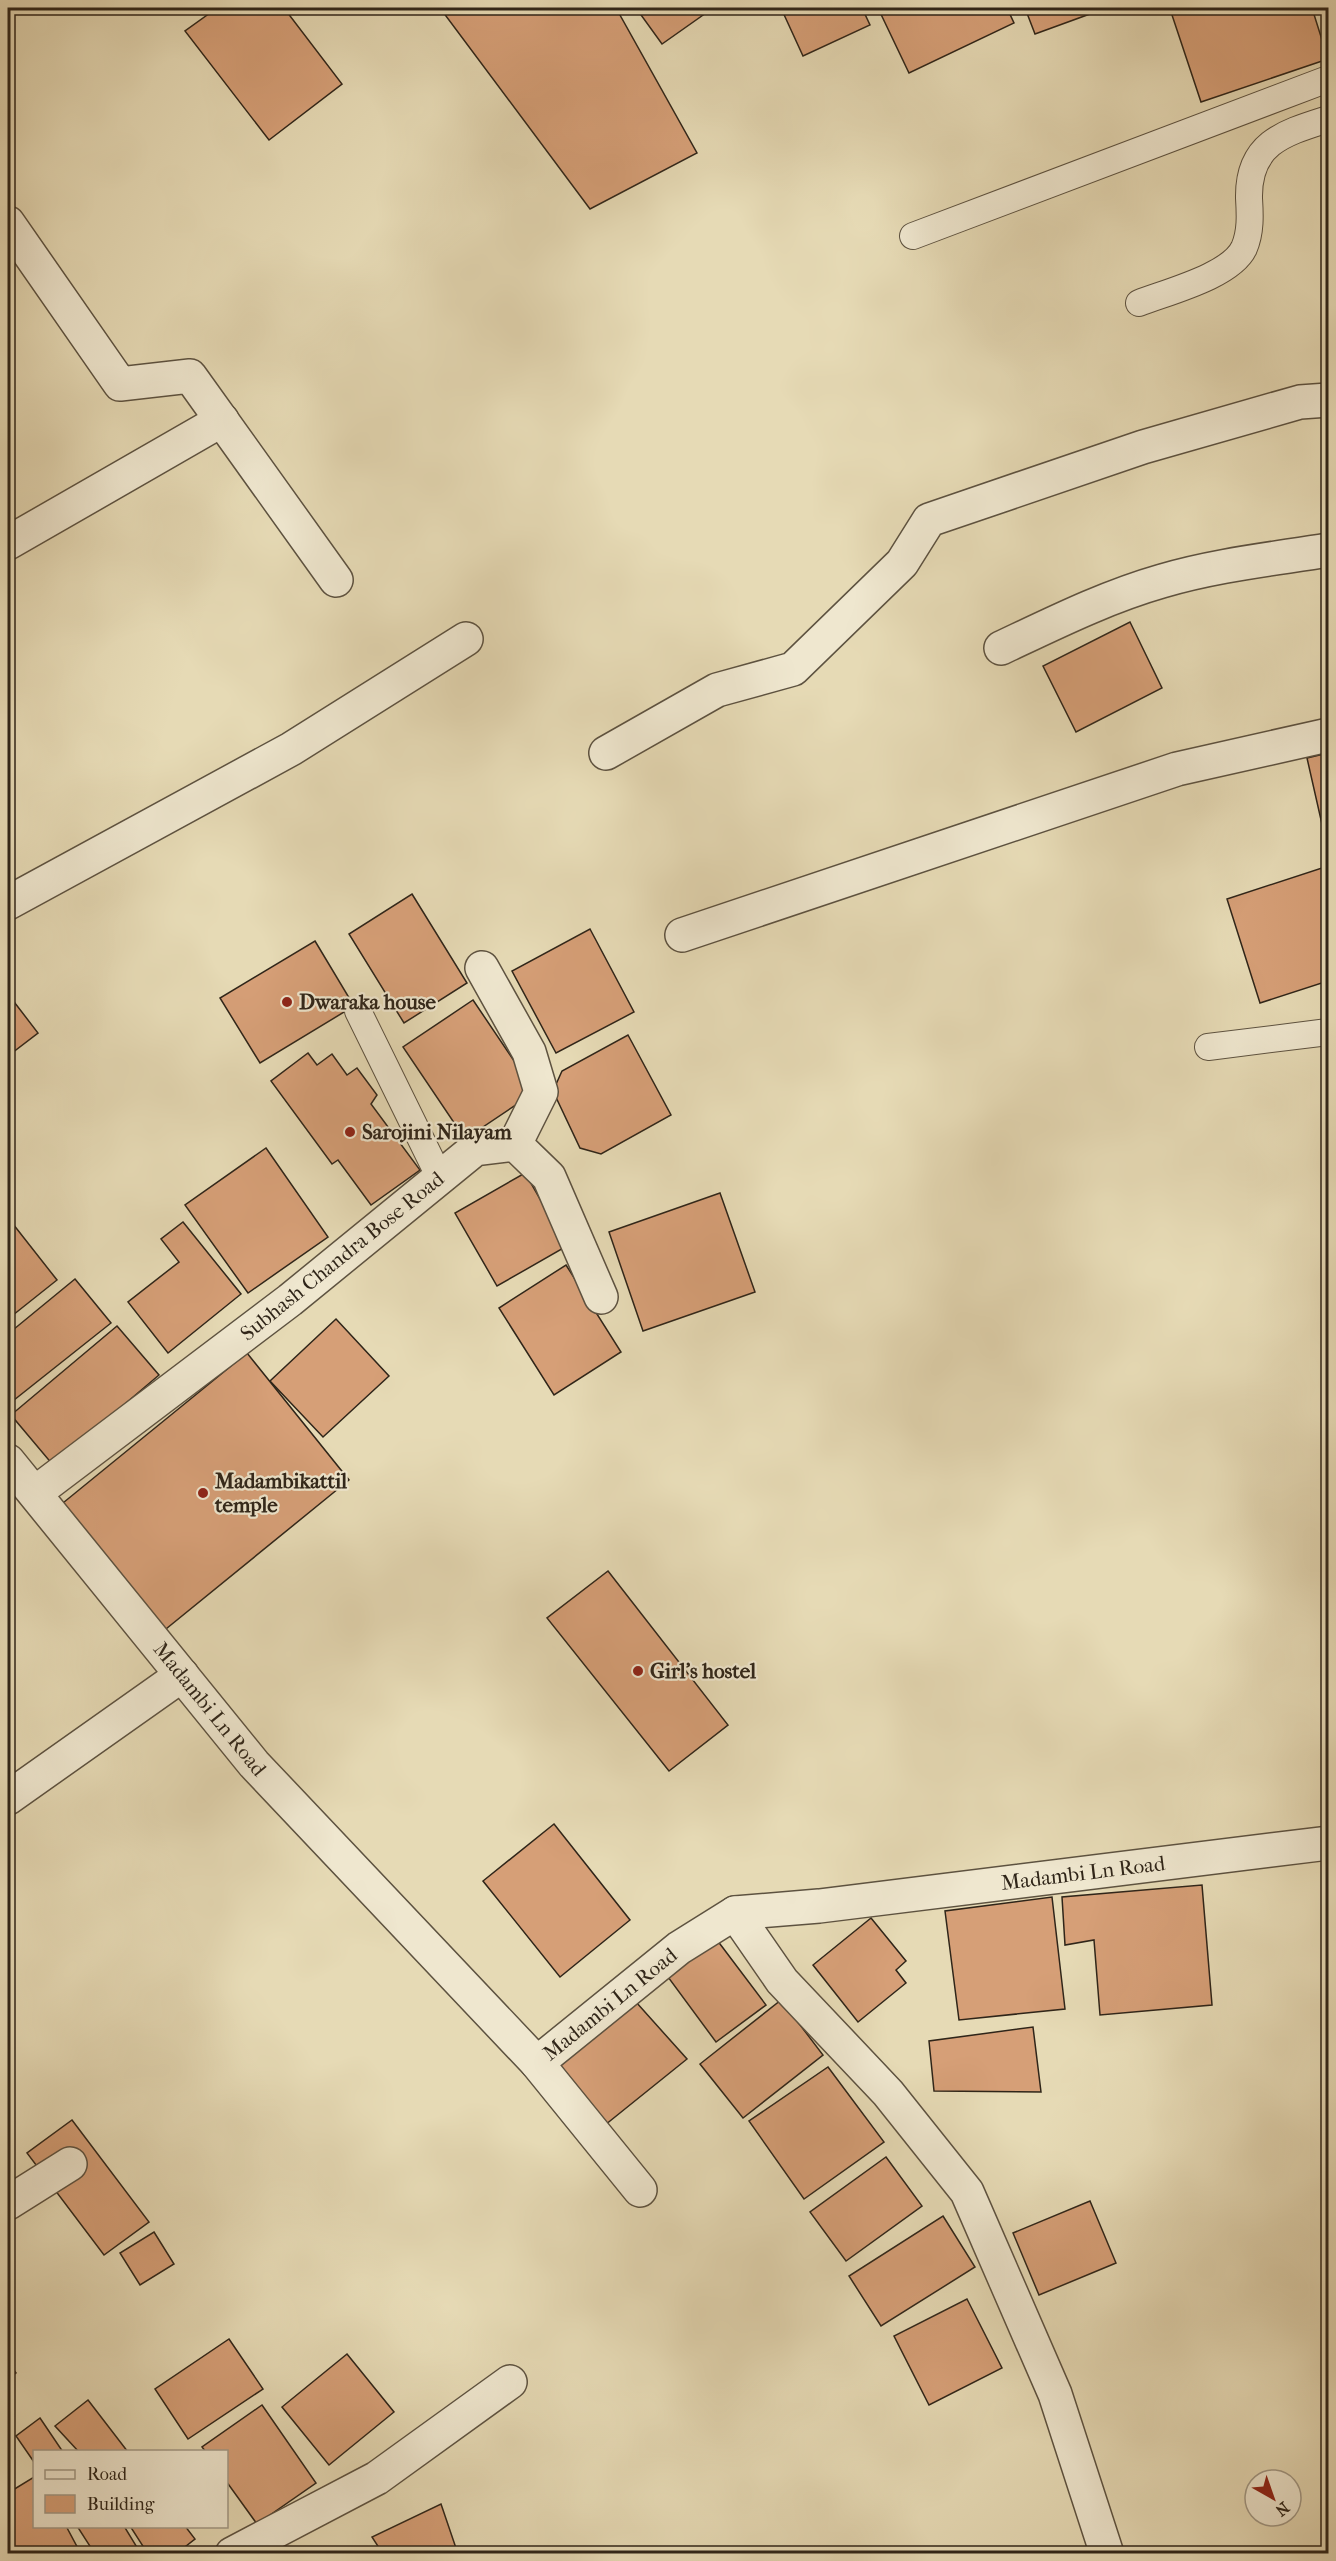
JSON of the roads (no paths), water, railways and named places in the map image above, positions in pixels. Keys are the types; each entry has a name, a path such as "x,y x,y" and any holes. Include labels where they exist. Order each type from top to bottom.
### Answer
{"street":[{"path":"8,222 120,384 190,376 336,580"},
{"path":"606,753 717,690 793,669 902,562 929,520 1143,447 1300,402 1329,400"},
{"path":"8,543 222,420"},
{"path":"1001,648 1104,600 1163,580 1223,567 1329,550"},
{"path":"8,903 291,749 466,639"},
{"path":"682,935 1177,769 1329,735"},
{"path":"482,968 529,1052 540,1092 515,1144 549,1177 601,1297"},
{"name":"Subhash Chandra Bose Road","path":"35,1493 290,1300 475,1149 515,1144"},
{"name":"Madambi Ln Road","path":"8,1461 254,1764 537,2062 679,1948 735,1914 819,1906 1329,1843"},
{"path":"8,1798 182,1675"},
{"path":"735,1914 782,1981 888,2092 967,2192 1055,2394 1107,2553"},
{"path":"537,2062 640,2190"},
{"path":"8,2204 70,2164"},
{"path":"232,2553 377,2478 510,2382"}],"lane":[{"path":"913,237 1329,79"},
{"path":"1139,303 1206,277 1229,264 1244,249 1250,223 1249,179 1258,155 1275,140 1293,130 1329,119"},
{"path":"358,1011 440,1178"},
{"path":"1208,1047 1329,1032"}],"place":[{"name":"Dwaraka house","path":"287,1002"},
{"name":"Sarojini Nilayam","path":"350,1132"},
{"name":"Madambikattil temple","path":"203,1493"},
{"name":"Girl's hostel","path":"638,1671"}]}
